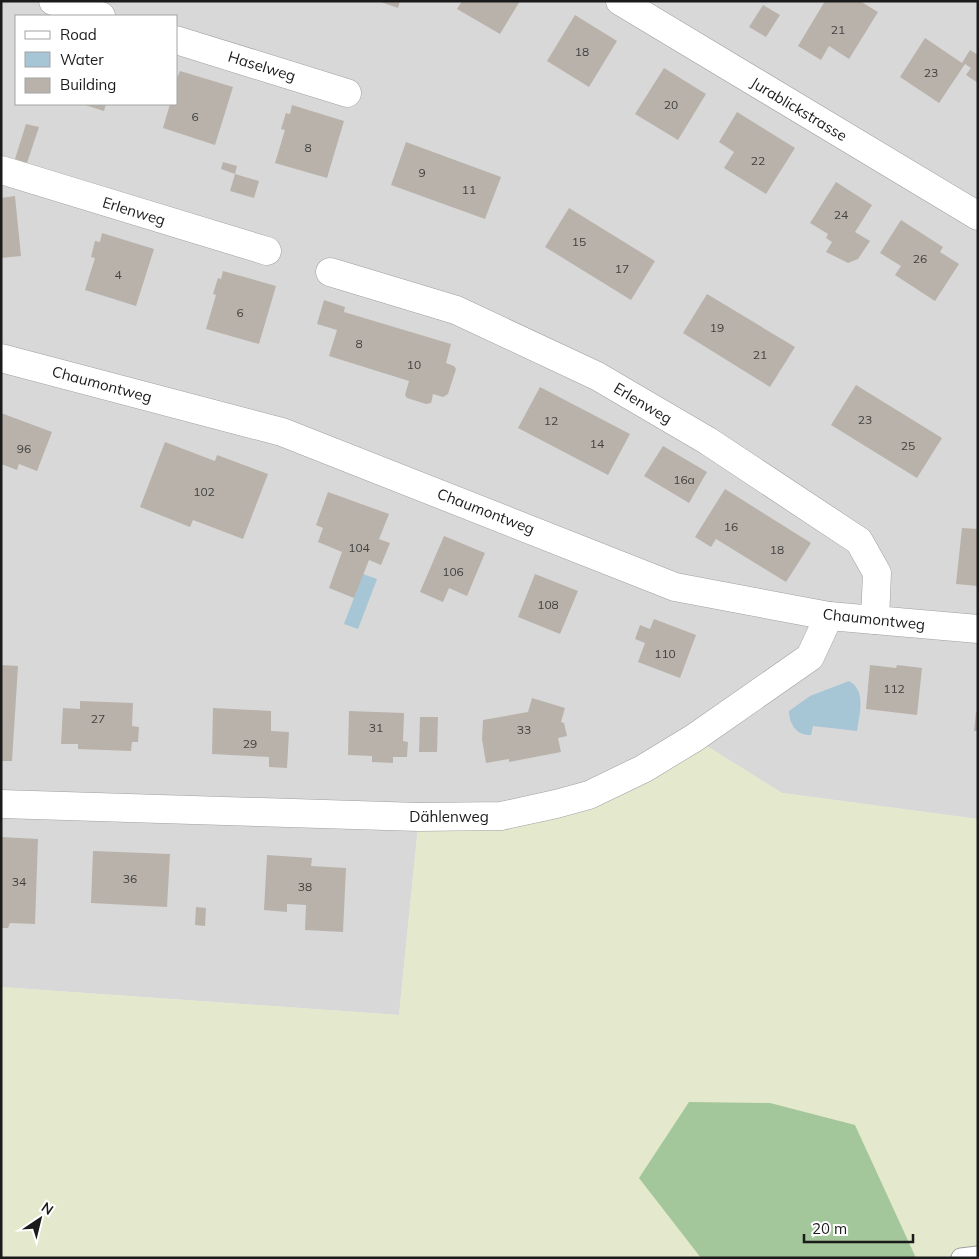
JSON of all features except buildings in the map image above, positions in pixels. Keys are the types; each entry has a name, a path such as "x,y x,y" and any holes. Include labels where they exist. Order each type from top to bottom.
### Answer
{"street":[{"path":"53,1 98,15"},
{"name":"Jurablickstrasse","path":"620,1 978,216"},
{"name":"Haselweg","path":"178,41 347,93"},
{"name":"Erlenweg","path":"1,170 266,252"},
{"name":"Erlenweg","path":"330,272 456,310 598,376 716,446 859,541 877,573 875,620"},
{"name":"Chaumontweg","path":"1,358 282,432 676,587 829,616 978,629"},
{"name":"Dählenweg","path":"1,804 419,817 500,816 556,804 589,795 636,772 694,738 810,657 829,616"}],"lane":[{"path":"961,1258 978,1256"}],"shaded area":[{"path":"1,1 978,1 978,819 782,793 694,738 589,795 419,817 399,1015 1,987"}],"green space":[{"path":"694,738 782,793 978,819 978,1258 1,1258 1,987 399,1015 419,817 501,816"},
{"path":"689,1102 770,1103 855,1125 916,1258 701,1258 639,1178"}],"water":[{"path":"363,574 377,579 358,629 344,624"},
{"path":"849,681 855,685 860,697 861,704 857,731 813,726 811,735 806,735 802,734 792,725 789,711 810,696"}]}
